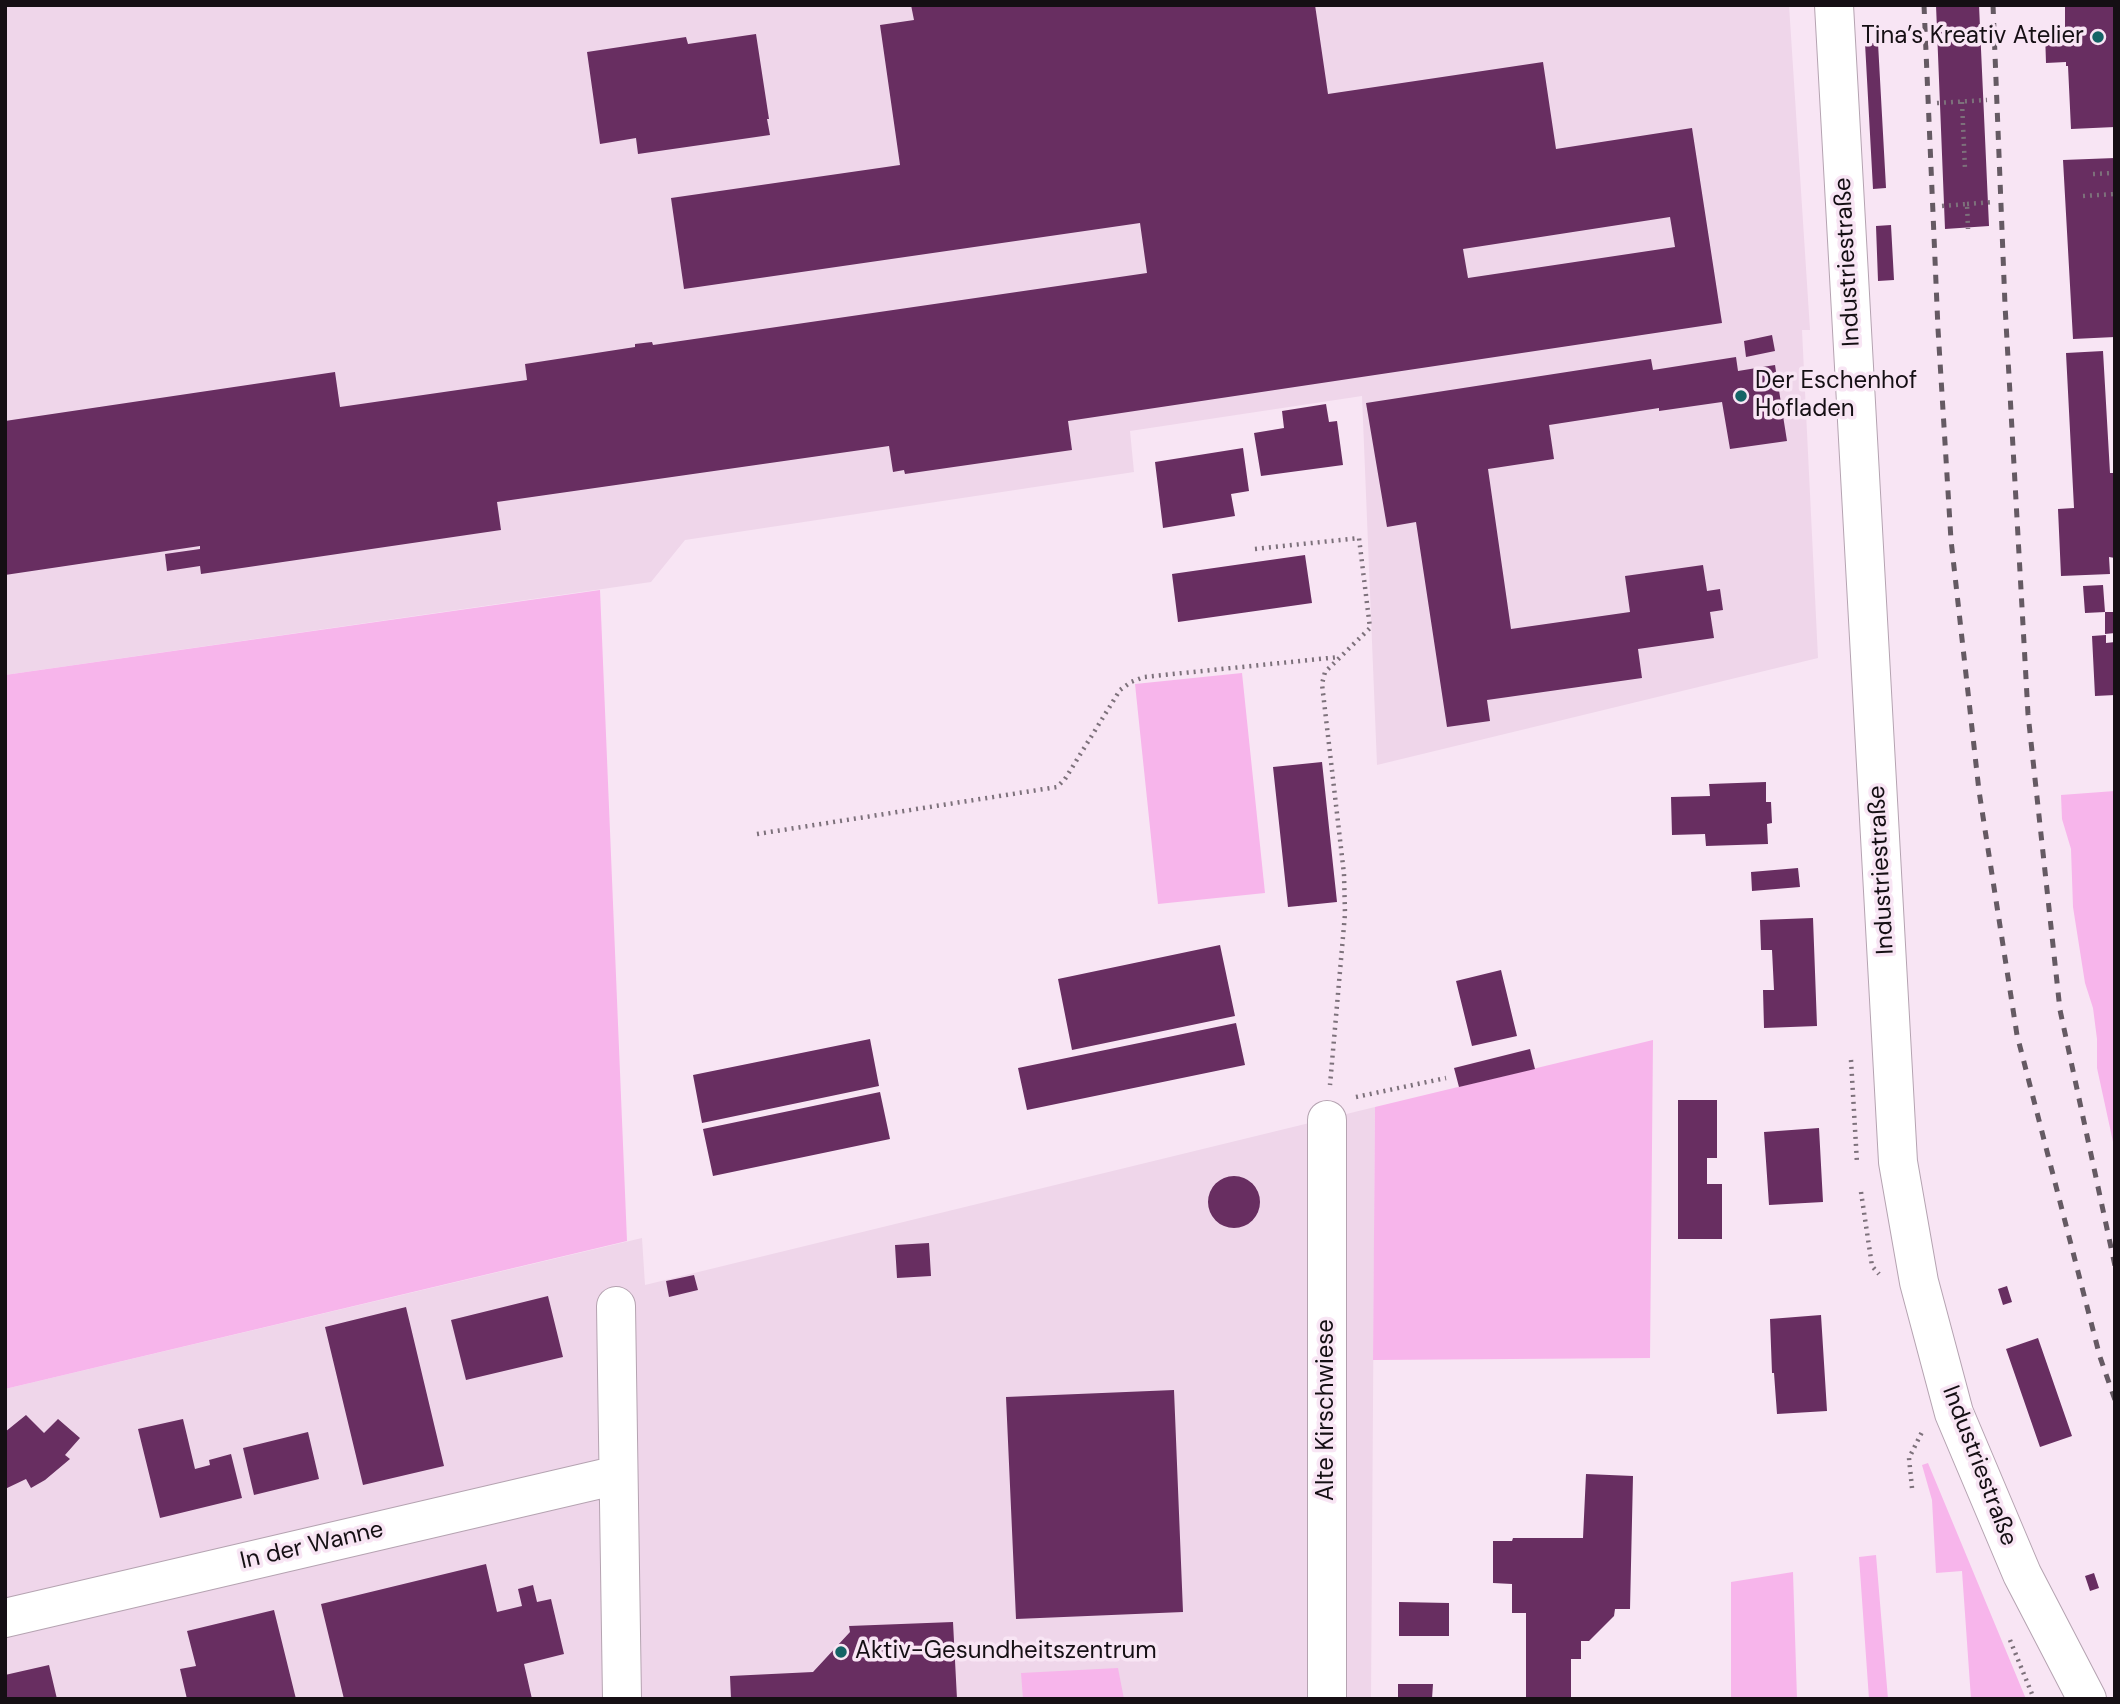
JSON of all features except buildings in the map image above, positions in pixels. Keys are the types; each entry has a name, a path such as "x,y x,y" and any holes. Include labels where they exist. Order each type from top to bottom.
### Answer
{"street":[{"name":"Industriestraße","path":"1834,5 1898,1163 1919,1282 1954,1413 2022,1574 2087,1699"},
{"name":"Alte Kirschwiese","path":"1326,1699 1327,1112"},
{"path":"615,1306 622,1699"},
{"name":"In der Wanne","path":"5,1618 618,1475"}],"path":[{"path":"1937,103 1987,100"},
{"path":"1962,102 1965,169"},
{"path":"2093,174 2115,173"},
{"path":"2083,196 2115,194"},
{"path":"1942,206 1993,202"},
{"path":"1967,204 1968,229"},
{"path":"1255,549 1359,538 1370,628 1325,672 1322,684 1344,874 1345,914 1327,1112 1446,1078"},
{"path":"757,834 1057,787 1065,779 1120,691 1131,682 1144,677 1341,657"}],"shaded area":[{"path":"5,5 1789,5 1810,330 1802,330 1818,658 1377,765 1362,396 1130,431 1134,472 685,540 651,582 5,675"},
{"path":"600,590 627,1241 5,1389 5,675"},
{"path":"1242,673 1265,893 1158,904 1135,684"},
{"path":"2115,791 2115,1151 2097,1068 2093,1008 2085,983 2073,907 2071,849 2062,819 2061,795"},
{"path":"1653,1040 1650,1358 1373,1360 1375,1107"},
{"path":"1375,1107 1371,1699 5,1699 5,1389 642,1238 645,1285"},
{"path":"1928,1463 2026,1699 1971,1699 1962,1571 1936,1573 1932,1500 1922,1465"},
{"path":"1876,1555 1888,1699 1869,1699 1859,1557"},
{"path":"1793,1572 1797,1699 1731,1699 1731,1582"},
{"path":"1118,1668 1124,1699 1023,1699 1021,1673"}],"railway":[{"path":"1924,5 1938,329 1951,540 1979,791 2017,1035 2100,1357 2115,1400"},
{"path":"1993,5 2005,305 2028,714 2060,1010 2115,1266"}],"place":[{"name":"Tina’s Kreativ Atelier","path":"2098,37"},
{"name":"Der Eschenhof Hofladen","path":"1741,396"},
{"name":"Aktiv-Gesundheitszentrum","path":"841,1652"}]}
